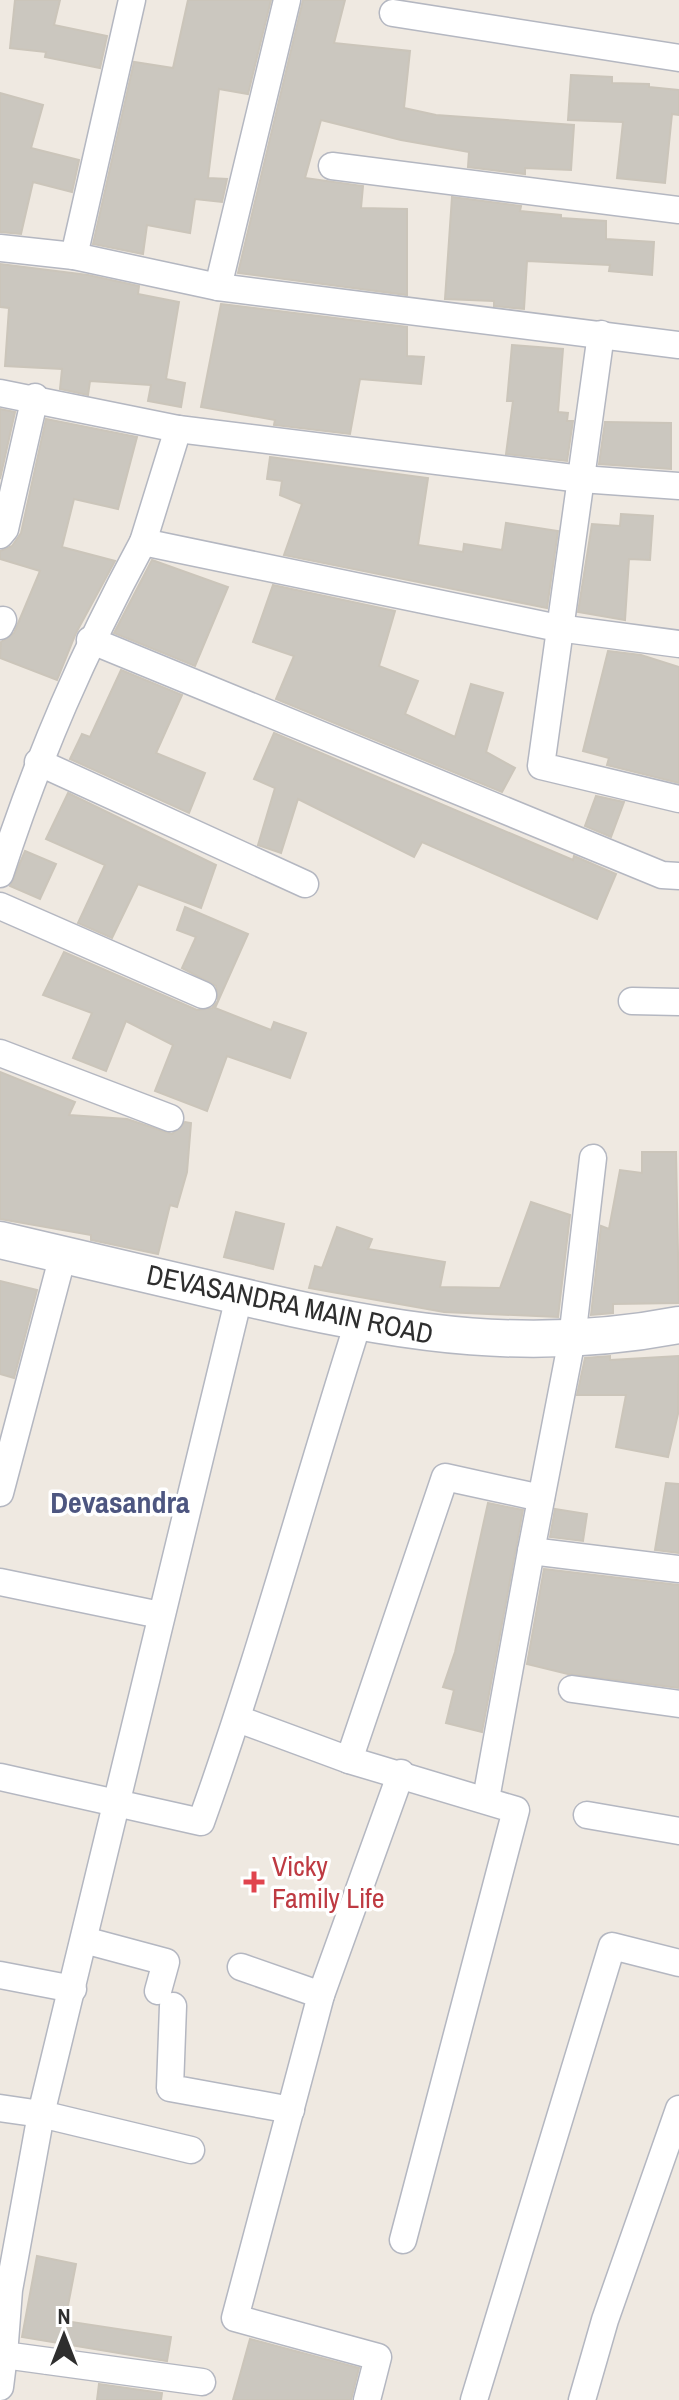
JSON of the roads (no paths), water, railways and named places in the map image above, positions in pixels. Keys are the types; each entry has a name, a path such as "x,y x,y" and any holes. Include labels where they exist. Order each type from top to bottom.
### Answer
{"main road":[{"name":"DEVASANDRA MAIN ROAD","path":"0,1240 358,1323 499,1341 572,1339 679,1325"}],"street":[{"path":"74,256 132,0"},
{"path":"218,287 287,0"},
{"path":"393,13 679,58"},
{"path":"332,166 679,210"},
{"path":"0,248 74,256 218,287 679,345"},
{"path":"601,334 541,766 679,799"},
{"path":"0,393 35,397 178,429 581,479 679,486"},
{"path":"0,535 5,529 35,397"},
{"path":"0,874 38,762 90,640 143,542 178,429"},
{"path":"143,542 558,628 679,644"},
{"path":"90,640 662,875 679,876"},
{"path":"38,762 305,884"},
{"path":"0,906 203,995"},
{"path":"632,1001 679,1002"},
{"path":"0,1053 170,1118"},
{"path":"486,1799 572,1339 593,1158"},
{"path":"0,1493 63,1255"},
{"path":"0,2387 9,2290 41,2114 239,1297"},
{"path":"0,1777 201,1822 238,1719 291,1532 358,1323"},
{"path":"349,1760 445,1477 541,1498"},
{"path":"531,1551 679,1569"},
{"path":"0,1582 160,1615"},
{"path":"572,1689 679,1704"},
{"path":"238,1719 349,1760 401,1773 516,1810 403,2240"},
{"path":"367,2400 378,2357 235,2318 321,1995 401,1773"},
{"path":"587,1815 679,1831"},
{"path":"84,1940 166,1962 170,2088 291,2110"},
{"path":"474,2400 612,1946 679,1963"},
{"path":"241,1967 321,1995"},
{"path":"0,1975 73,1989"},
{"path":"0,2108 41,2114 191,2150"},
{"path":"582,2400 605,2320 679,2109"},
{"path":"4,2355 202,2382"}],"place":[{"name":"Vicky Family Life","path":"254,1882"}],"district":[{"name":"Devasandra","path":"120,1502"}]}
